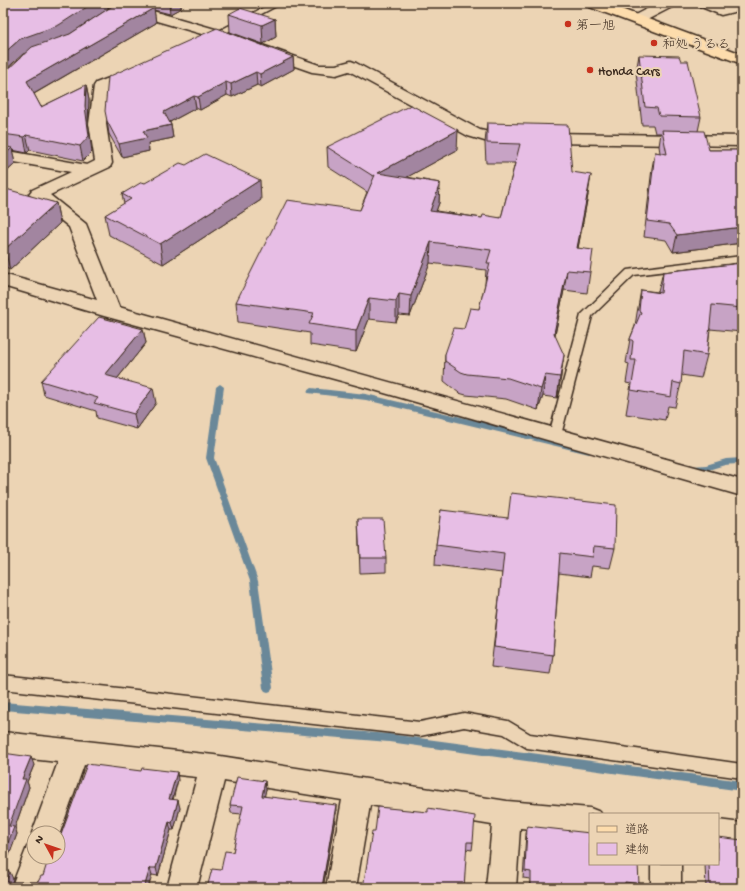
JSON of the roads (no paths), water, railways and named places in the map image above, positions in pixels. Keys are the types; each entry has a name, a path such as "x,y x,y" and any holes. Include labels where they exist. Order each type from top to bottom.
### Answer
{"main road":[{"path":"592,3 742,59"}],"street":[{"path":"638,19 669,3"},
{"path":"704,3 721,11 742,6"},
{"path":"104,19 117,5 217,34 317,69 336,70 351,66 474,133 488,137 742,141"},
{"path":"197,43 217,34"},
{"path":"111,312 77,224 38,194 104,163 99,145 96,119 102,86 149,66"},
{"path":"3,155 89,170"},
{"path":"3,280 111,312 425,398 742,488"},
{"path":"3,744 214,767 507,814 589,821"},
{"path":"49,825 75,752"},
{"path":"182,888 214,767"},
{"path":"341,888 358,790"},
{"path":"501,888 507,814"},
{"path":"719,833 742,836"},
{"path":"26,888 34,865"},
{"path":"666,865 666,888"}],"lane":[{"path":"217,34 278,3"},
{"path":"555,436 587,315 631,272 742,259"},
{"path":"3,682 420,729 464,720 508,728 527,741 742,771"}],"waterway":[{"path":"220,387 210,458 254,581 268,688"},
{"path":"311,391 366,397 589,451"},
{"path":"692,469 706,468 726,462 742,461"},
{"path":"3,706 389,738 742,786"}],"place":[{"name":"第一旭","path":"568,24"},
{"name":"和処 うるる","path":"654,43"},
{"name":"Honda Cars","path":"590,70"}]}
